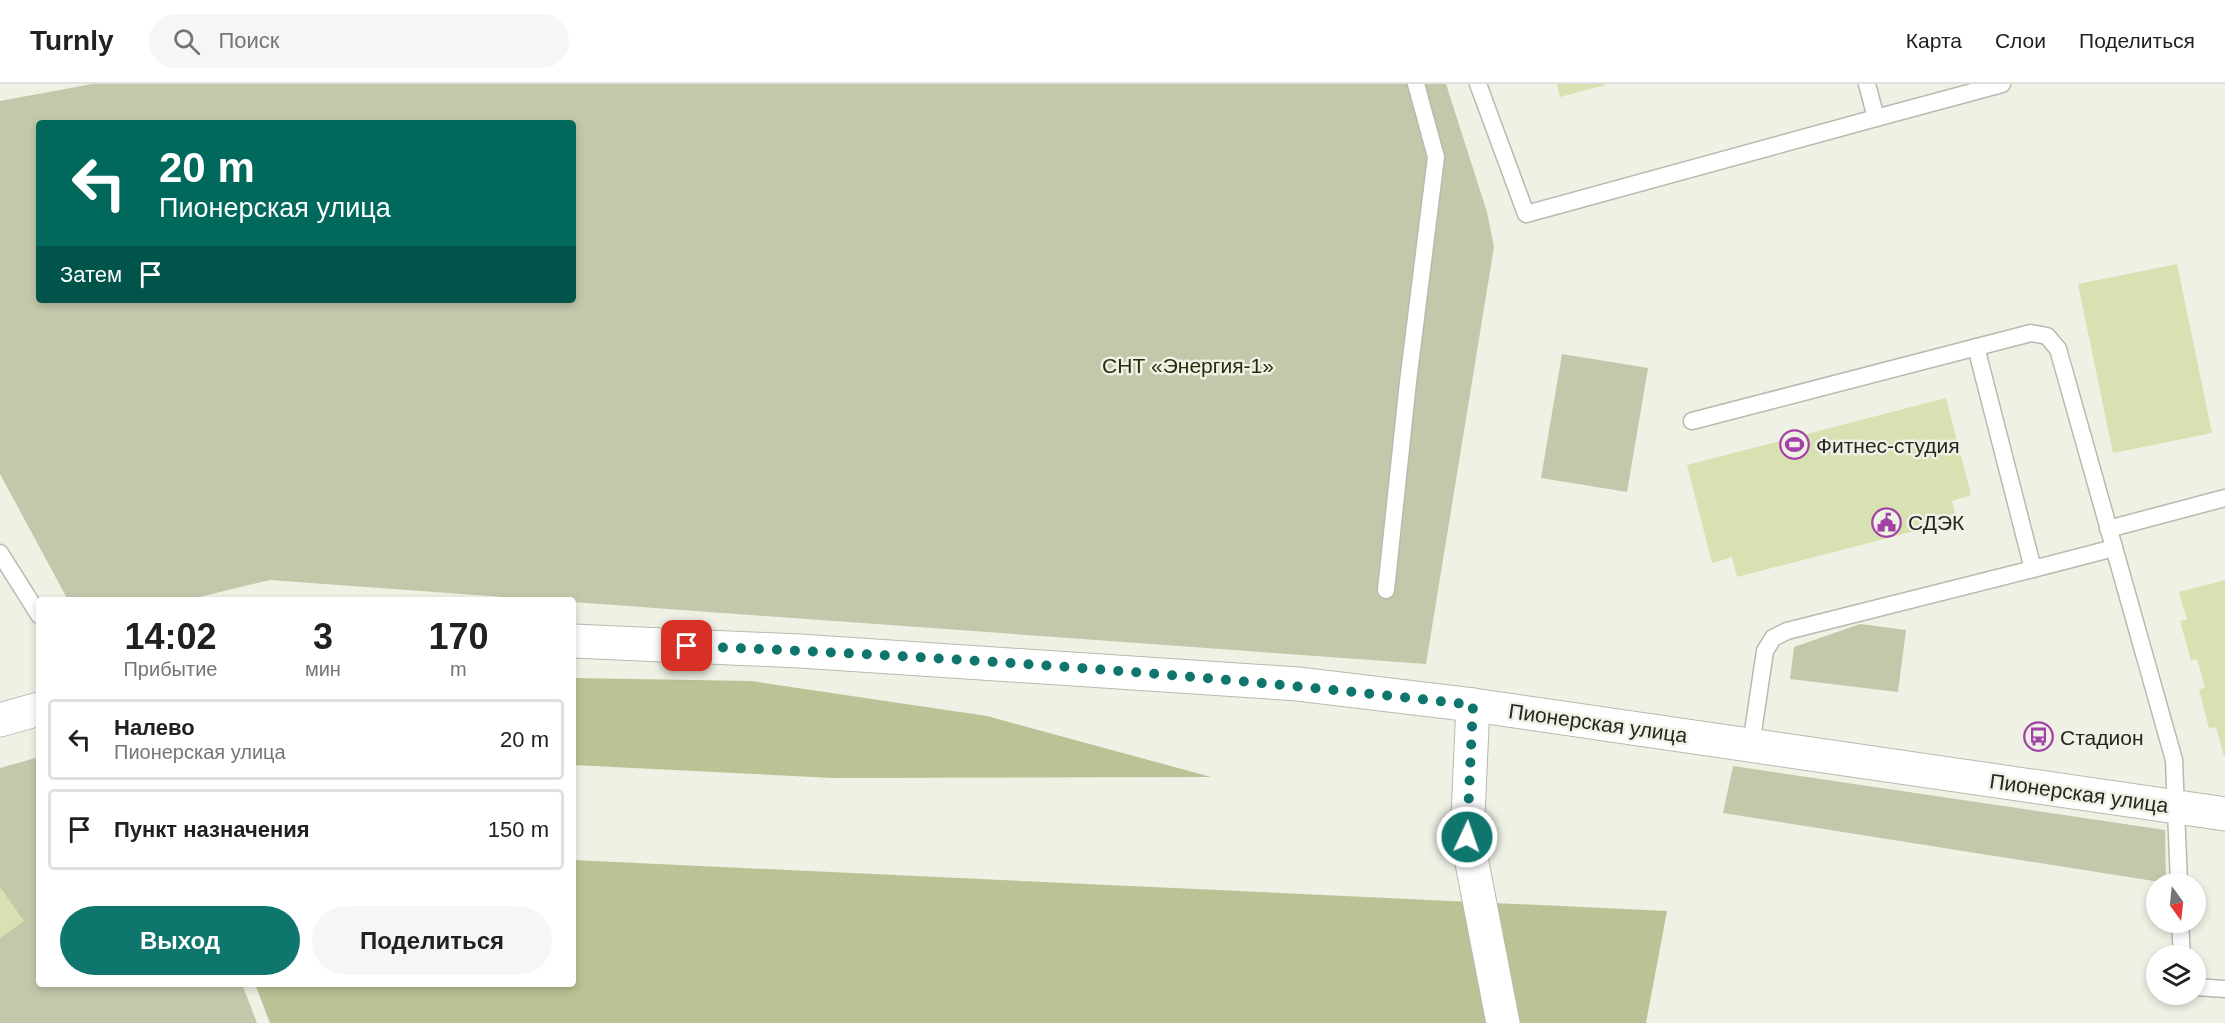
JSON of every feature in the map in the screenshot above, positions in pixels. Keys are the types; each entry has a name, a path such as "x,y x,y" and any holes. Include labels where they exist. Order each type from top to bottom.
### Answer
{"main road":[{"name":"Пионерская улица","path":"576,641 801,651 1298,684 1473,705 2225,814"},
{"path":"1473,705 1467,837 1503,1023"},
{"path":"0,720 36,710"}],"lane":[{"path":"1386,590 1408,382 1436,157 1416,84"},
{"path":"1478,84 1526,214 2002,84"},
{"path":"1866,84 1876,118"},
{"path":"1692,421 2031,333 2047,336 2058,349 2174,759 2178,807 2179,873"},
{"path":"1976,347 2033,569"},
{"path":"2108,529 2225,498"},
{"path":"1751,745 1765,651 1773,638 1787,632 2114,548"},
{"path":"0,553 36,610"},
{"path":"2206,988 2225,989"}],"green space":[{"name":"СНТ «Энергия-1»","path":"92,84 1446,84 1487,212 1494,247 1426,664 576,602 576,597 504,597 270,580 199,597 66,597 0,474 0,101"},
{"path":"1562,354 1648,368 1627,492 1541,478"},
{"path":"1860,624 1906,630 1898,692 1790,679 1794,647"},
{"path":"576,678 751,681 987,716 1211,777 833,778 576,765"},
{"path":"36,758 36,987 243,987 257,1023 0,1023 0,768"},
{"path":"1733,766 2165,830 2166,873 2146,873 2146,880 1723,813"},
{"path":"576,860 1667,911 1646,1023 270,1023 256,987 576,987"}],"building":[{"path":"1557,84 1605,84 1605,85 1560,97"},
{"path":"2177,264 2212,433 2113,453 2078,284"},
{"path":"1946,398 1971,495 1952,501 1957,520 1737,577 1732,557 1712,563 1687,465"},
{"path":"2225,580 2224,756 2216,727 2209,728 2199,690 2205,687 2197,659 2191,660 2180,621 2187,620 2179,592"},
{"path":"0,887 24,921 0,938"}],"place":[{"name":"Фитнес-студия","path":"1795,445"},
{"name":"СДЭК","path":"1887,522"},
{"name":"Стадион","path":"2039,737"}],"route":[{"path":"687,646 801,651 1298,684 1473,705 1467,837"}]}
